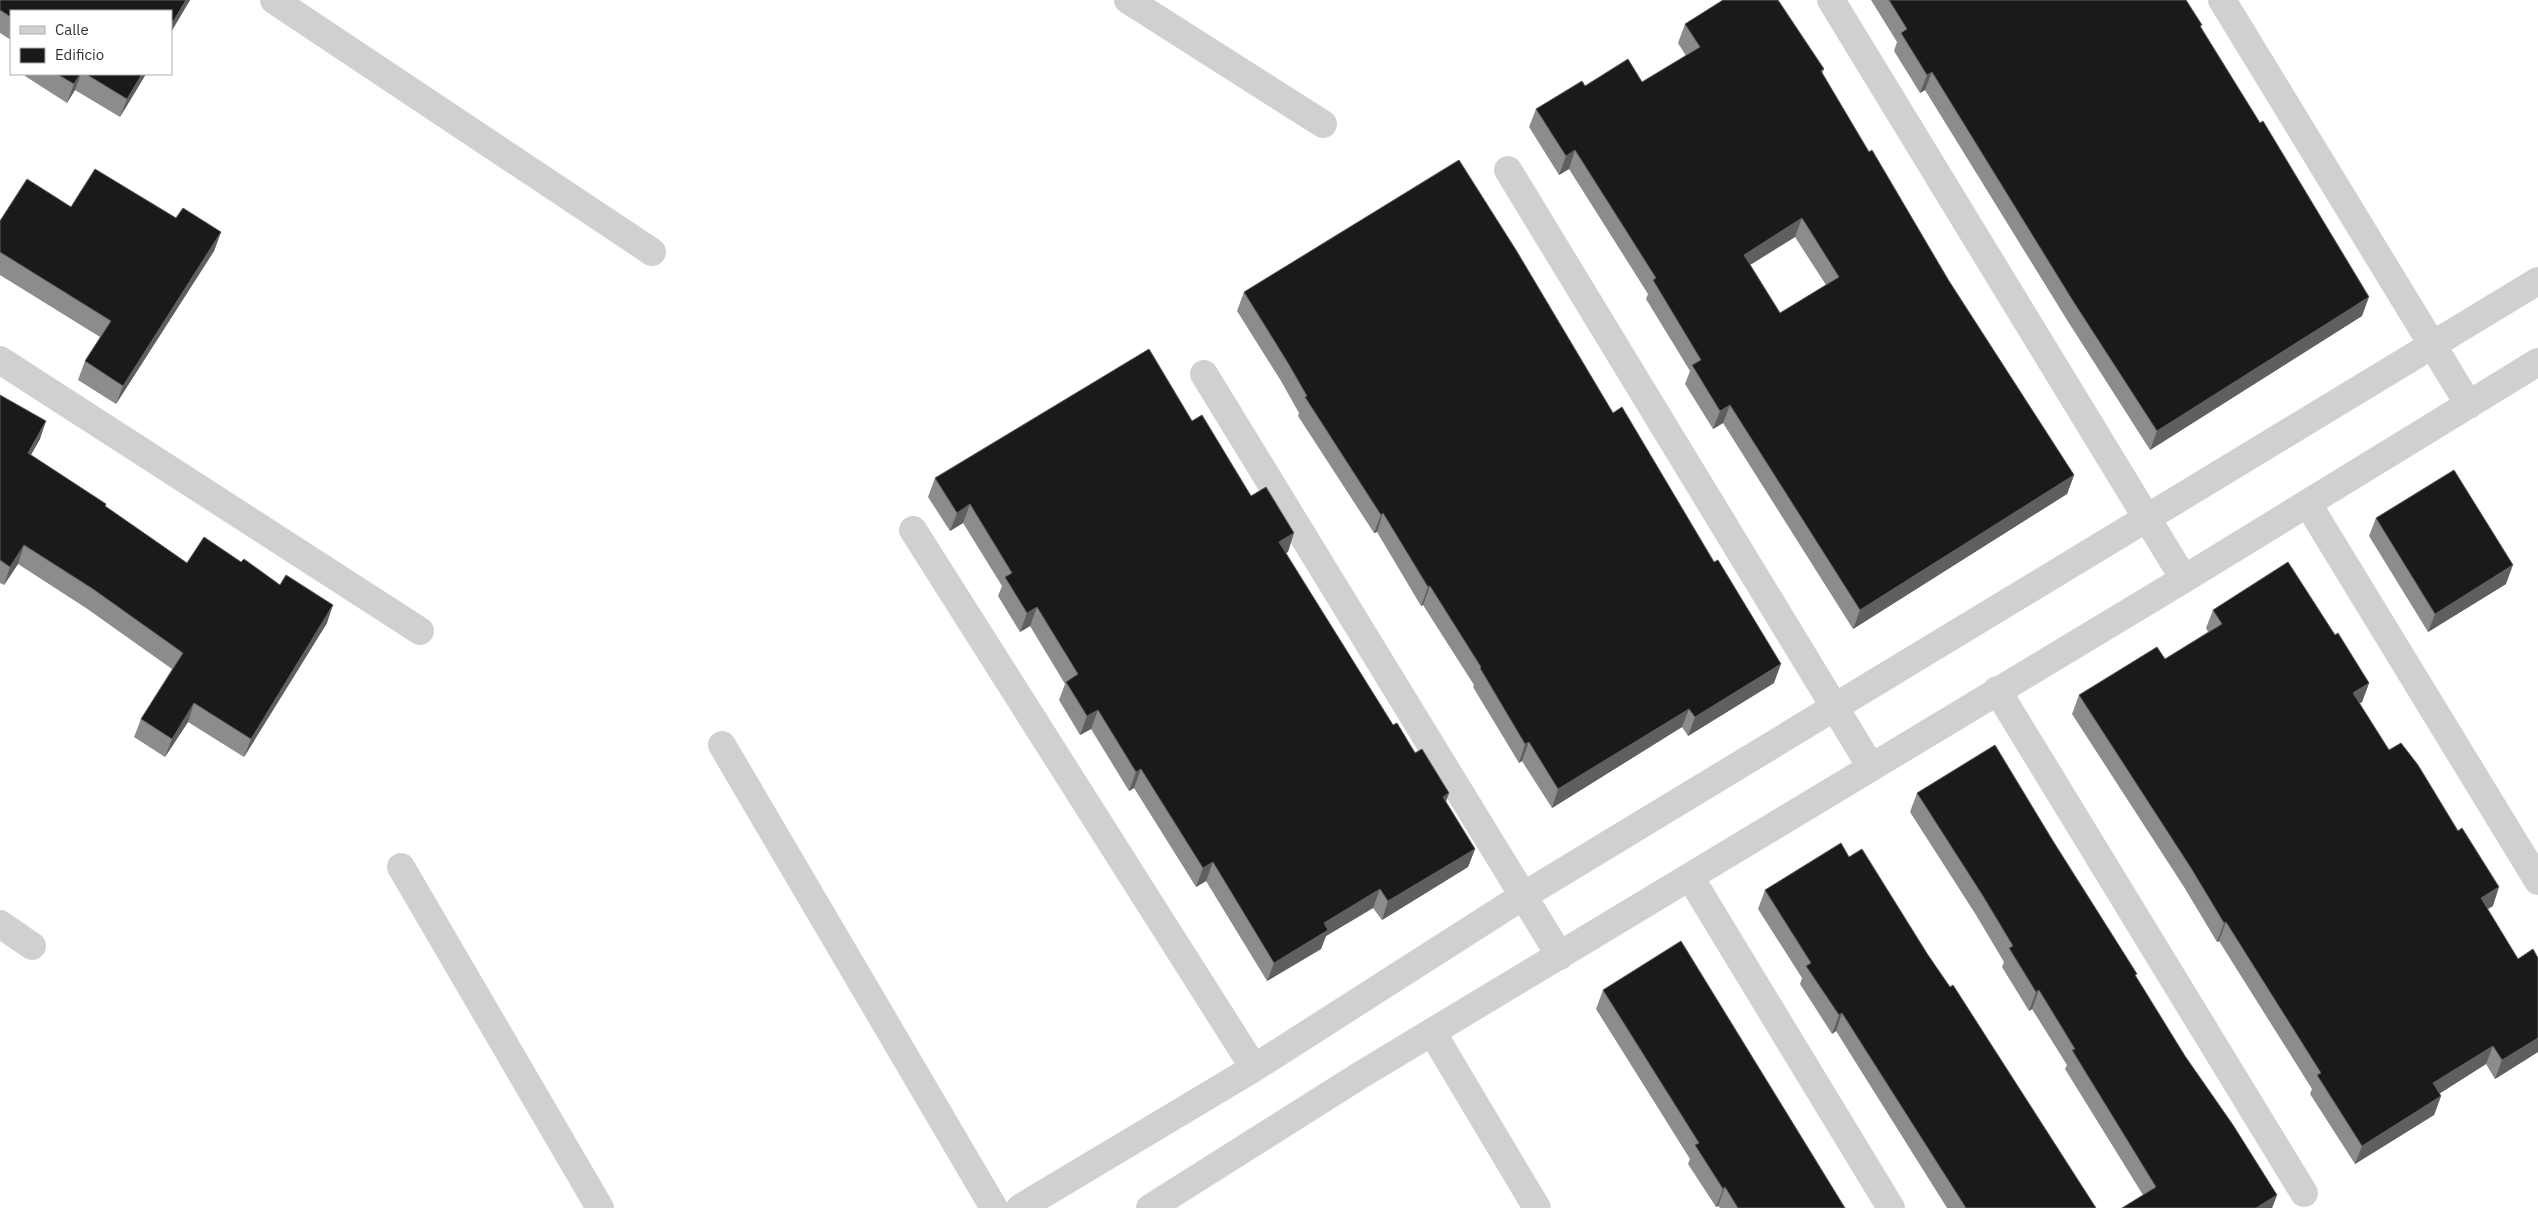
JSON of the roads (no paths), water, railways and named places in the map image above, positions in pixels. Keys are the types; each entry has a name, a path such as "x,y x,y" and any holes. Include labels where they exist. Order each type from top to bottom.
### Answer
{"street":[{"path":"274,0 652,252"},
{"path":"1128,0 1323,124"},
{"path":"1831,0 2184,578"},
{"path":"2222,0 2469,405"},
{"path":"1508,170 1872,767"},
{"path":"1020,1208 1254,1068 1523,896 2432,343 2538,281"},
{"path":"0,360 420,631"},
{"path":"1150,1208 1359,1076 2308,504 2538,362"},
{"path":"1204,374 1560,956"},
{"path":"2308,504 2538,881"},
{"path":"913,530 1254,1068"},
{"path":"1997,690 2304,1193"},
{"path":"722,745 994,1208"},
{"path":"401,866 600,1208"},
{"path":"1690,877 1892,1208"},
{"path":"0,924 32,946"},
{"path":"1432,1032 1536,1208"}]}
